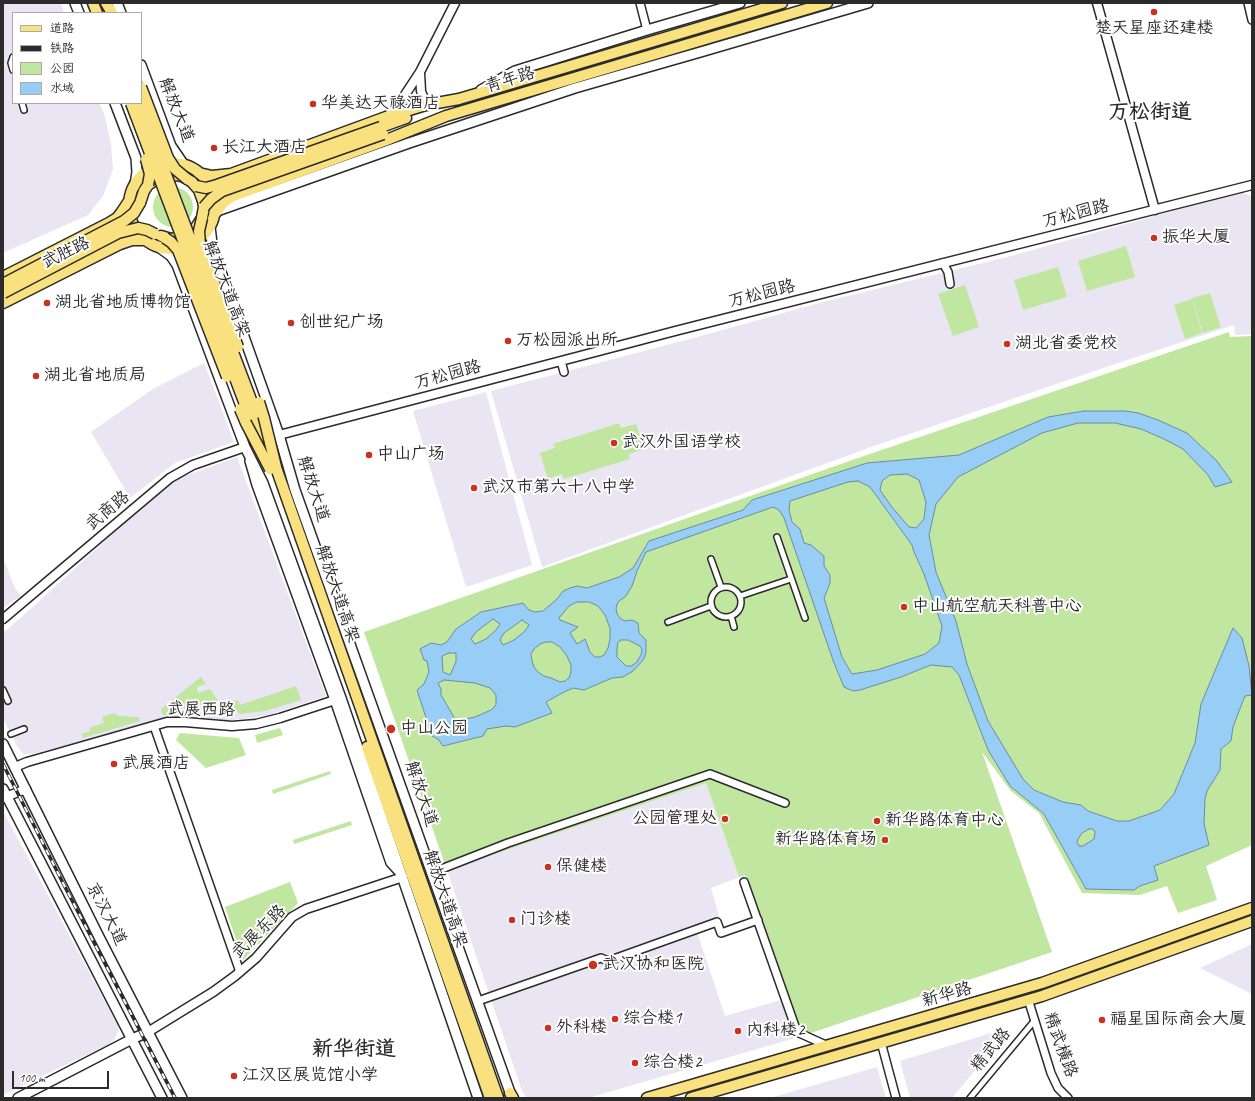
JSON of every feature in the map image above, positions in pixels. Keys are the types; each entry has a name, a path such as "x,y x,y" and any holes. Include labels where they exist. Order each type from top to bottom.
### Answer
{"main road":[{"path":"106,3 111,12"},
{"path":"469,96 515,71 740,3"},
{"name":"青年路","path":"199,173 212,176 232,174 386,117 426,105 459,99 782,3"},
{"name":"青年路","path":"216,213 224,202 233,196 384,141 446,116 828,3"},
{"path":"216,213 409,143 583,85 868,3"},
{"path":"596,58 635,34"},
{"name":"解放大道","path":"142,68 171,146 184,165"},
{"path":"528,91 583,85"},
{"path":"142,90 168,158 175,170 196,186 202,195 204,207 199,231 200,245 261,409 273,468"},
{"path":"204,207 211,199 222,191 459,99"},
{"path":"115,104 136,158 137,172 129,207 132,223 145,240 171,256 177,265 245,447 263,483 337,699 403,876 478,1098"},
{"path":"124,104 148,164 150,174 148,185"},
{"name":"解放大道高架","path":"132,104 273,468 490,1098"},
{"name":"解放大道高架","path":"139,104 273,468 498,1098"},
{"path":"196,186 206,188 217,185 382,130 446,116"},
{"path":"135,185 144,174 157,166 172,163 184,165 199,173 210,186 214,195 216,213 210,227 198,240 190,246 174,249 160,248"},
{"path":"3,284 130,217 137,208 148,185 158,178 170,175 182,176 187,179"},
{"name":"武胜路","path":"3,277 109,223 117,218 130,199"},
{"path":"3,293 124,231 143,229 171,239 184,236 195,229 202,218"},
{"name":"解放大道","path":"210,227 216,258 279,435 295,490 512,1096"},
{"path":"165,238 178,250 242,415 273,468"},
{"name":"武胜路","path":"3,302 120,244 145,240"},
{"name":"京汉大道","path":"3,744 98,936 182,1098"},
{"name":"京汉大道","path":"4,794 162,1098"},
{"name":"新华路","path":"647,1098 1042,983 1252,908"},
{"name":"新华路","path":"690,1098 1042,996 1252,921"},
{"path":"18,1098 148,1032"}],"street":[{"path":"386,117 399,104 420,72 455,3"},
{"path":"640,3 647,30"},
{"path":"1097,3 1154,210"},
{"path":"1248,3 1252,20"},
{"path":"420,72 421,91 426,105"},
{"path":"22,104 24,110"},
{"name":"万松园路","path":"279,435 561,361 1252,185"},
{"path":"943,263 948,272 950,284"},
{"path":"561,361 564,372"},
{"name":"武商路","path":"3,619 170,478 194,465 245,447"},
{"path":"777,537 805,618"},
{"path":"711,559 721,587"},
{"path":"740,596 791,579"},
{"path":"721,587 730,587 740,596 740,606 731,616 721,616 712,606 711,602 713,593 721,587"},
{"path":"668,622 712,606"},
{"path":"731,616 734,627"},
{"path":"3,690 8,701"},
{"name":"武展西路","path":"15,767 27,762 167,722 243,726 280,718 337,699"},
{"path":"154,726 240,972"},
{"path":"11,734 24,729"},
{"path":"431,873 508,843 710,774 785,803"},
{"path":"4,794 26,788"},
{"name":"武展东路","path":"148,1032 213,992 240,972 256,958 292,917 306,909 403,876"},
{"path":"744,882 797,1032 828,1046"},
{"path":"478,1001 601,958 608,961 717,922 721,934 758,920"},
{"name":"精武横路","path":"1028,999 1051,1073 1058,1088 1068,1098"},
{"name":"精武路","path":"970,1098 1035,1020"},
{"path":"881,1042 896,1098"}],"shaded area":[{"path":"3,3 61,3 64,12 12,12 12,104 100,104 104,113 111,143 113,169 103,196 88,215 3,253"},
{"path":"1241,192 1251,196 1252,334 1235,335 1234,325 1118,363 871,447 542,567 491,391 690,339 823,302 1011,256"},
{"path":"204,363 234,442 175,463 130,498 91,432 153,389"},
{"name":"武汉市第六十八中学","path":"486,392 532,565 466,587 413,411"},
{"path":"237,457 326,696 269,715 221,721 166,719 32,754 24,754 18,748 3,718 3,633 159,491 179,478"},
{"path":"3,558 15,588 21,596 3,608"},
{"name":"武汉协和医院","path":"706,783 739,877 745,875 711,888 721,923 697,932 725,1016 788,998 802,1036 588,1098 527,1098 522,1091 447,870"},
{"path":"3,811 118,1026 118,1032 114,1040 109,1044 3,1095"},
{"path":"1252,944 1252,994 1200,968"},
{"path":"991,1033 995,1046 952,1098 910,1098 900,1061"},
{"path":"877,1067 886,1098 770,1098"}],"green space":[{"path":"177,187 184,190 190,196 193,207 192,215 184,224 177,227 169,227 162,224 154,215 153,203 156,196 165,188"},
{"path":"1126,246 1135,277 1087,291 1078,261"},
{"path":"1058,267 1067,297 1023,310 1014,280"},
{"path":"965,285 979,327 953,336 938,294"},
{"path":"1210,293 1221,327 1203,333 1192,298"},
{"path":"1192,299 1202,333 1185,339 1174,305"},
{"name":"中山公园","path":"1229,332 1230,337 1252,336 1252,845 1206,866 1217,900 1178,913 1167,886 1140,895 1082,893 1039,813 1011,791 982,752 1052,952 802,1036 745,875 739,877 706,783 447,870 364,632 858,458"},
{"path":"619,423 621,428 636,424 644,449 629,454 630,459 564,479 562,474 548,479 540,453 555,448 553,444"},
{"path":"201,677 206,684 197,687 198,693 210,689 221,705 225,702 228,707 223,716 224,708 196,704 184,714 163,715 161,710 162,708"},
{"path":"296,686 301,700 265,711 240,714 235,710 231,703 238,700 240,705"},
{"path":"114,713 119,716 138,717 140,721 83,738 82,734 90,731 89,728 104,723 102,717"},
{"path":"280,728 283,735 257,743 255,735"},
{"path":"180,733 239,738 246,755 206,768 176,740"},
{"path":"330,771 331,774 273,794 272,790"},
{"path":"351,821 352,825 294,844 293,840"},
{"path":"290,882 298,903 243,960 225,907"}],"water":[{"path":"1084,411 1125,411 1138,413 1158,420 1187,433 1217,461 1232,482 1215,487 1208,475 1183,449 1141,429 1115,423 1078,423 1042,433 958,477 936,504 929,535 936,572 956,621 967,664 988,721 1023,779 1034,790 1063,802 1081,805 1088,811 1117,821 1129,821 1160,810 1174,794 1195,743 1201,704 1233,628 1242,638 1249,666 1252,695 1245,696 1233,727 1231,741 1221,749 1220,770 1207,791 1205,799 1204,824 1209,845 1154,866 1158,880 1140,886 1134,890 1086,889 1044,814 1010,786 988,750 959,675 952,667 931,665 901,677 860,690 853,691 844,687 834,663 784,518 779,510 773,507 646,552 632,586 626,596 618,602 616,608 617,614 621,619 625,621 632,620 638,623 639,633 646,640 646,652 644,659 633,671 623,677 612,678 584,690 573,688 564,692 546,702 552,713 515,727 506,726 487,729 483,736 443,746 438,739 432,736 417,690 424,684 429,672 427,661 424,660 420,649 431,643 441,645 447,642 456,629 481,612 523,603 529,610 535,612 543,611 557,599 563,591 577,586 587,588 619,577 633,568 649,541 743,510 752,500 867,463 959,455 1048,417","holes":["907,474 919,480 926,502 924,519 916,528 909,527 891,506 880,490 882,481 890,475","858,481 870,487 912,545 942,626 939,643 925,654 877,670 852,674 842,657 824,598 830,583 830,575 824,566 824,556 811,545 804,543 800,529 792,522 789,510 790,501 848,482","577,602 589,602 598,606 605,615 610,628 610,639 608,648 604,655 595,657 590,652 585,639 577,644 570,633 578,627 560,620 559,618 569,606","493,619 500,624 486,639 475,644 471,639 476,632","522,620 529,625 524,632 514,640 503,645 500,640 504,633","621,640 628,640 640,646 642,650 636,663 631,666 626,666 617,657 618,642","546,642 552,642 560,647 567,656 571,665 569,678 560,682 538,672 532,661 531,654 540,644","449,653 456,653 456,662 450,675 443,672 442,656","444,680 475,683 490,688 496,695 496,705 491,710 475,717 455,719 441,695 441,689 438,683","1089,829 1093,829 1095,832 1094,839 1083,846 1079,846 1077,842 1082,833"]}],"railway":[{"path":"3,764 175,1098"}],"place":[{"name":"楚天星座还建楼","path":"1154,12"},
{"name":"华美达天禄酒店","path":"313,104"},
{"name":"长江大酒店","path":"214,148"},
{"name":"振华大厦","path":"1154,238"},
{"name":"湖北省地质博物馆","path":"47,303"},
{"name":"创世纪广场","path":"291,323"},
{"name":"万松园派出所","path":"508,341"},
{"name":"湖北省委党校","path":"1007,344"},
{"name":"湖北省地质局","path":"36,376"},
{"name":"武汉外国语学校","path":"614,443"},
{"name":"中山广场","path":"369,455"},
{"name":"武汉市第六十八中学","path":"474,488"},
{"name":"中山航空航天科普中心","path":"904,607"},
{"name":"中山公园","path":"391,729"},
{"name":"武展酒店","path":"114,764"},
{"name":"公园管理处","path":"725,819"},
{"name":"新华路体育中心","path":"877,821"},
{"name":"新华路体育场","path":"885,840"},
{"name":"保健楼","path":"548,867"},
{"name":"门诊楼","path":"512,920"},
{"name":"武汉协和医院","path":"593,965"},
{"name":"综合楼1","path":"615,1019"},
{"name":"福星国际商会大厦","path":"1102,1020"},
{"name":"外科楼","path":"548,1028"},
{"name":"内科楼2","path":"738,1031"},
{"name":"综合楼2","path":"635,1063"},
{"name":"江汉区展览馆小学","path":"234,1076"}],"district":[{"name":"万松街道","path":"1150,112"},
{"name":"新华街道","path":"354,1049"}]}
